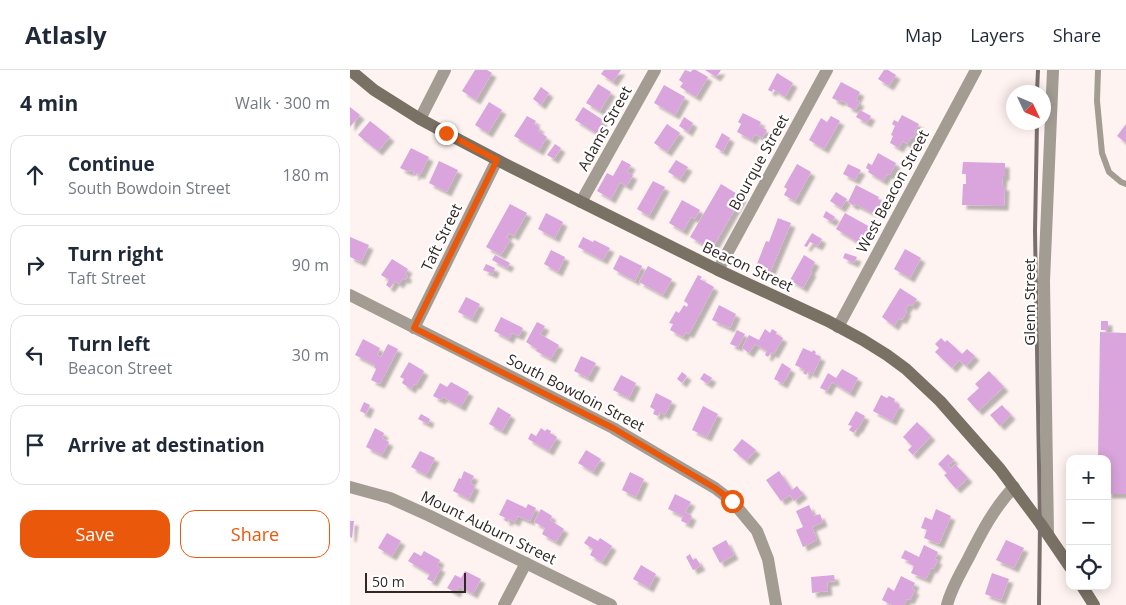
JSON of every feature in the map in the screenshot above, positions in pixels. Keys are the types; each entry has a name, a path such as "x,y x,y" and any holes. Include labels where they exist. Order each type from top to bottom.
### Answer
{"main road":[{"name":"Beacon Street","path":"350,70 374,90 420,119 497,160 718,270 838,327 887,355 906,369 940,401 1000,469 1048,533 1066,561"},
{"path":"1085,590 1094,605"}],"street":[{"path":"420,119 445,70"},
{"name":"Adams Street","path":"580,202 655,70"},
{"name":"Bourque Street","path":"718,270 827,70"},
{"name":"West Beacon Street","path":"838,327 976,70"},
{"name":"Glenn Street","path":"1048,533 1044,281 1053,70"},
{"name":"Taft Street","path":"414,328 497,160"},
{"name":"South Bowdoin Street","path":"350,295 613,428 715,488 732,501 757,531 768,559 776,605"},
{"path":"947,605 957,579 984,529 998,506 1014,486"},
{"name":"Mount Auburn Street","path":"350,487 390,498 430,516 611,605"},
{"path":"504,605 526,563"}],"lane":[{"path":"1098,70 1097,101 1102,153 1109,172 1126,184"}],"building":[{"path":"475,70 487,70 492,73 476,100 462,91"},
{"path":"604,70 621,70 613,82 601,74"},
{"path":"685,70 691,72 696,70 708,77 696,97 680,87 683,83 679,80"},
{"path":"705,70 721,70 716,77"},
{"path":"884,70 888,70 896,75 889,86 878,79"},
{"path":"777,73 793,83 785,97 773,89 772,92 768,90"},
{"path":"841,82 860,92 856,100 860,102 855,110 841,100 840,102 832,98"},
{"path":"598,84 611,92 600,111 586,103"},
{"path":"664,85 685,97 675,115 654,103"},
{"path":"541,87 549,93 541,105 533,99"},
{"path":"489,102 502,110 488,133 475,125"},
{"path":"350,107 360,115 350,127"},
{"path":"583,107 603,120 600,125 603,126 598,134 575,120"},
{"path":"860,110 871,116 867,123 856,117"},
{"path":"743,113 761,122 759,126 767,130 762,138 755,134 752,140 737,132 741,124 738,122"},
{"path":"902,115 919,124 913,138 911,137 907,144 903,141 899,148 890,143 895,126 892,124 894,120 898,122"},
{"path":"527,116 536,121 534,124 540,128 538,131 547,137 539,151 514,136"},
{"path":"831,116 840,121 824,149 809,140 821,118 827,122"},
{"path":"684,117 693,123 688,132 679,126"},
{"path":"370,121 390,137 378,151 358,135"},
{"path":"667,124 680,133 667,152 654,143"},
{"path":"1126,124 1126,143 1117,136"},
{"path":"722,133 730,138 723,152 715,147"},
{"path":"555,144 561,148 554,159 547,155"},
{"path":"411,148 429,157 420,175 417,173 415,176 413,175 415,172 410,170 409,172 400,168"},
{"path":"878,153 896,163 890,175 887,174 883,181 868,172 869,170 866,168 868,163 872,165"},
{"path":"622,160 631,165 627,172 633,175 627,186 620,182 611,199 597,191 607,173 613,176"},
{"path":"676,160 688,167 680,179 668,172"},
{"path":"439,161 458,170 447,192 429,183"},
{"path":"963,162 1005,163 1005,176 1003,176 1002,186 1005,186 1004,206 962,205 963,184 966,184 966,174 962,174"},
{"path":"797,164 811,172 795,201 784,195 787,189 784,187"},
{"path":"848,164 861,170 855,180 843,174"},
{"path":"653,181 665,187 649,216 637,209"},
{"path":"721,184 742,197 712,249 690,237"},
{"path":"856,185 879,197 878,199 882,201 873,213 848,202"},
{"path":"836,192 847,199 841,208 830,201"},
{"path":"682,200 700,210 695,219 691,217 683,231 669,223"},
{"path":"510,204 527,213 514,236 509,233 506,237 510,240 501,255 486,247"},
{"path":"826,211 835,217 832,222 823,217"},
{"path":"546,213 563,222 555,238 538,229"},
{"path":"845,213 870,227 861,244 836,229"},
{"path":"778,218 791,223 769,275 755,269 766,241 769,242"},
{"path":"812,233 822,239 818,246 810,242 807,247 804,246"},
{"path":"350,237 369,245 361,262 350,257"},
{"path":"583,237 610,248 603,260 578,247"},
{"path":"905,249 921,258 910,278 894,269"},
{"path":"551,250 565,257 558,272 544,264"},
{"path":"845,253 857,257 854,263 843,258"},
{"path":"495,255 510,263 507,268 492,260"},
{"path":"620,255 642,266 635,281 613,269"},
{"path":"804,255 815,262 803,288 790,280"},
{"path":"392,259 408,269 405,274 408,276 405,280 403,278 399,284 395,281 390,288 386,285 389,280 381,275"},
{"path":"486,264 495,268 493,274 483,270"},
{"path":"648,266 672,279 663,295 639,282"},
{"path":"698,275 702,277 700,279 714,287 689,334 686,332 683,337 670,330 673,324 669,323 676,311 679,313 684,305 687,307 688,304 684,301"},
{"path":"900,288 917,299 912,306 909,304 902,320 899,318 894,326 882,317"},
{"path":"466,297 480,304 472,319 458,312"},
{"path":"719,305 736,314 730,328 712,320"},
{"path":"501,317 523,328 519,336 512,333 509,339 494,331"},
{"path":"1101,321 1108,321 1108,330 1101,330"},
{"path":"537,322 545,326 540,334 559,345 551,359 536,351 537,349 526,342"},
{"path":"765,329 770,333 772,329 783,338 774,354 771,352 768,357 765,355 767,351 755,344 749,353 742,348 749,335 759,340"},
{"path":"737,330 745,334 738,347 730,344"},
{"path":"1100,332 1126,333 1126,494 1111,494 1111,455 1098,455"},
{"path":"941,338 945,342 947,340 962,354 967,349 975,356 966,366 959,360 952,368 935,352 939,348 935,344"},
{"path":"363,339 380,348 377,355 381,357 388,344 398,349 380,384 371,380 376,369 375,365 355,355"},
{"path":"803,348 812,352 813,350 816,352 815,354 821,357 813,374 808,371 806,375 803,373 805,370 795,365"},
{"path":"581,356 596,363 588,378 574,371"},
{"path":"409,362 424,371 416,385 414,384 411,389 402,383 404,379 400,377"},
{"path":"782,363 791,369 783,384 774,379"},
{"path":"842,369 858,378 850,393 832,382 827,391 820,388 828,373 836,378"},
{"path":"989,371 1004,387 978,411 967,399 979,388 975,384"},
{"path":"682,372 687,376 682,383 677,379"},
{"path":"704,373 712,378 708,384 700,379"},
{"path":"621,375 636,383 629,398 613,390"},
{"path":"451,382 469,392 461,407 443,397 441,400 433,396 440,383 447,387"},
{"path":"656,393 672,401 665,415 660,412 658,416 653,414 655,410 650,407"},
{"path":"881,395 895,399 894,402 900,405 892,421 873,411"},
{"path":"364,402 370,405 366,414 360,411"},
{"path":"1002,405 1011,415 1000,426 990,415"},
{"path":"703,406 718,414 707,437 692,430"},
{"path":"498,407 511,415 502,431 489,424"},
{"path":"856,411 865,416 854,433 849,430 852,426 848,425"},
{"path":"421,414 430,419 428,424 418,419"},
{"path":"917,422 931,436 913,455 908,450 912,446 903,437"},
{"path":"375,428 384,433 382,438 389,442 382,455 366,447"},
{"path":"541,428 545,431 547,429 551,431 550,433 557,437 549,451 528,439 531,433 536,436"},
{"path":"742,439 756,450 746,461 733,450"},
{"path":"586,450 601,459 593,472 578,463"},
{"path":"420,451 435,458 426,475 411,467"},
{"path":"948,454 954,460 948,465 951,469 955,464 968,478 956,489 944,475 947,473 938,464"},
{"path":"464,471 474,476 470,483 475,486 469,499 453,491"},
{"path":"779,471 792,490 797,486 803,494 794,501 790,495 781,501 766,480"},
{"path":"630,472 644,479 636,497 622,490"},
{"path":"675,494 691,502 685,512 692,516 688,524 681,521 683,516 668,509"},
{"path":"507,499 526,508 528,504 536,508 530,521 518,516 515,522 509,519 508,522 504,520 506,518 499,515"},
{"path":"809,505 814,516 820,514 823,522 812,527 817,540 803,547 796,530 803,527 796,511"},
{"path":"541,509 552,516 550,520 564,529 556,542 542,534 545,528 534,522"},
{"path":"936,509 951,516 939,544 924,538 927,530 921,528 925,517 932,520"},
{"path":"350,521 354,521 352,538 350,537"},
{"path":"387,533 401,541 392,556 378,548"},
{"path":"589,536 598,541 600,538 612,546 602,562 590,555 593,549 584,543"},
{"path":"726,540 734,555 720,563 712,548"},
{"path":"1006,540 1024,548 1014,568 996,560"},
{"path":"924,545 938,552 935,559 938,560 933,569 931,568 926,579 911,573 914,566 908,563 909,561 901,558 905,550 919,557"},
{"path":"424,551 440,560 437,566 441,568 433,582 427,579 430,574 408,561 414,552 421,556"},
{"path":"690,554 693,560 696,558 701,566 693,570 686,557"},
{"path":"641,565 656,574 649,588 633,579"},
{"path":"465,571 481,579 473,594 459,586 456,593 447,588 455,575 461,578"},
{"path":"992,573 1009,579 1001,600 985,594"},
{"path":"834,575 835,581 827,582 828,591 812,593 811,577"},
{"path":"901,576 915,583 912,589 915,590 910,600 907,599 904,605 892,605 882,600 888,587 894,591"}],"railway":[{"path":"1037,85 1038,70"},
{"path":"1037,130 1035,231 1040,523 1039,605"}],"route":[{"path":"446,133 497,160 414,328 613,428 715,488 732,501"}]}
